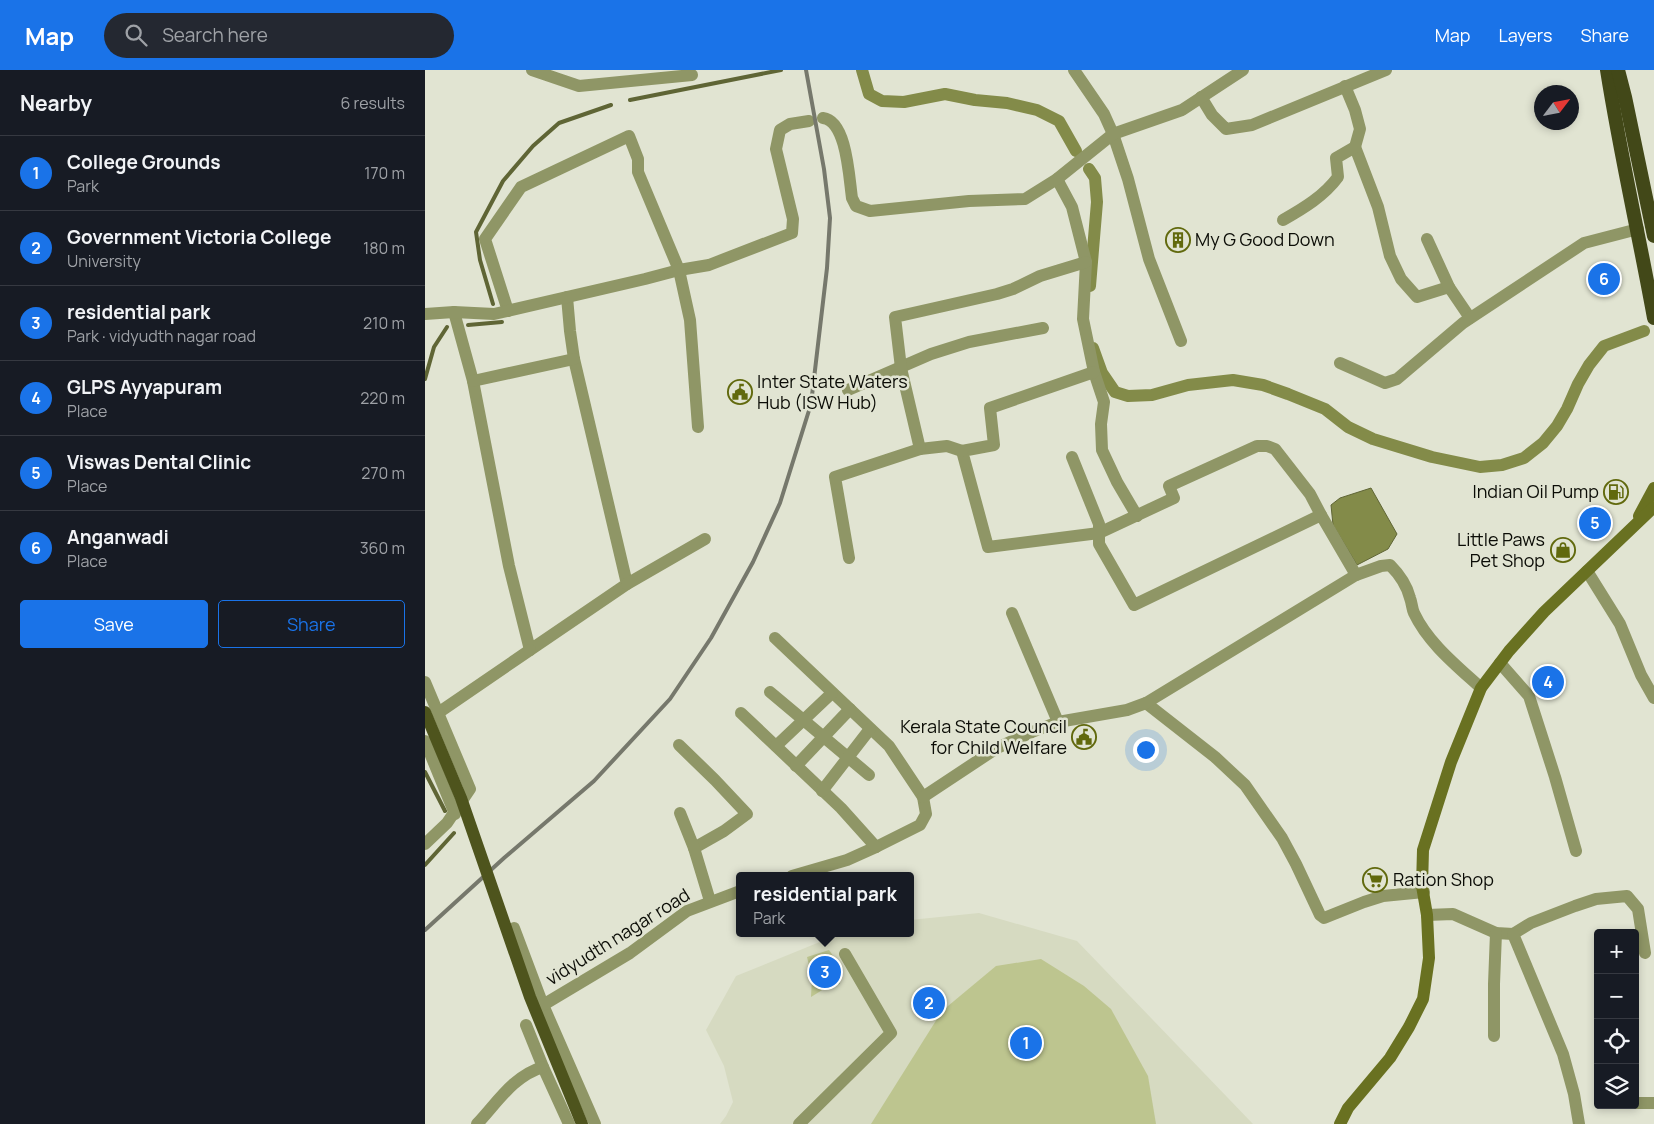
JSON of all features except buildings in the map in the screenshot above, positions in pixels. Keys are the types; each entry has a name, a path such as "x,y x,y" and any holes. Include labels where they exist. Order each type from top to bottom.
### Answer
{"highway":[{"path":"1607,70 1621,152 1638,229 1654,318"},
{"path":"1618,70 1654,236"}],"main road":[{"path":"1633,527 1654,488"},
{"path":"1340,1124 1348,1108 1390,1058 1423,999 1429,958 1427,915 1423,886 1423,850 1451,762 1481,688 1509,650 1544,612 1654,507"},
{"path":"431,713 530,996 582,1124"}],"street":[{"path":"532,70 579,86 692,75"},
{"path":"1074,70 1104,114 1113,134 1131,187 1149,259 1181,341"},
{"path":"823,118 835,124 842,138 852,198 856,206 870,211 969,201 1025,199 1057,179 1113,134 1182,110 1243,70"},
{"path":"1201,97 1212,115 1225,129 1251,125 1386,70"},
{"path":"1345,86 1355,110 1360,129 1355,147 1378,207 1390,256 1401,279 1417,297 1449,287"},
{"path":"425,314 454,312 495,314 679,270 709,265 793,233 793,219 776,149 780,130 791,124 809,121"},
{"path":"508,311 485,240 521,187 629,136 637,159 638,172 679,270 690,320 699,427"},
{"path":"1283,220 1301,210 1330,188 1338,177 1337,158 1355,147"},
{"path":"1057,179 1071,207 1086,262 1083,319 1094,372 1104,402 1101,424 1102,450 1117,482 1137,516"},
{"path":"1339,363 1385,383 1397,379 1470,318 1584,243 1638,229"},
{"path":"1427,239 1449,287 1470,318"},
{"path":"920,449 901,368 895,317 997,294 1041,276 1086,262"},
{"path":"567,297 575,359 627,584"},
{"path":"454,312 473,380 509,566 530,650"},
{"path":"848,390 931,354 969,342 1043,328"},
{"path":"473,380 575,359"},
{"path":"849,558 835,477 920,449 947,446 962,451 995,445 990,408 1094,372"},
{"path":"962,451 988,547 1099,533 1174,498 1169,486 1257,446 1267,446 1275,449 1310,494 1355,575"},
{"path":"1072,457 1099,524 1099,544 1134,605 1321,515"},
{"path":"431,713 530,650 627,584 705,539"},
{"path":"923,797 997,748 1058,722 1127,710 1146,703 1355,575 1381,566 1390,565 1399,574 1410,597 1413,612 1428,636 1452,662 1481,688"},
{"path":"1587,571 1620,624 1641,674 1654,698"},
{"path":"1012,613 1058,722"},
{"path":"775,638 889,746 923,797 927,814 920,825 876,847 847,860 806,872"},
{"path":"1500,663 1529,696 1576,851"},
{"path":"425,682 431,713 470,790 455,814 425,844"},
{"path":"770,692 869,775"},
{"path":"776,746 832,692"},
{"path":"1146,703 1215,757 1245,785 1282,838 1319,915 1324,918 1383,896 1424,892"},
{"path":"796,766 850,709"},
{"path":"741,713 841,808 876,847"},
{"path":"822,791 870,729"},
{"path":"425,741 455,814"},
{"path":"679,745 747,814 694,848"},
{"path":"680,813 694,848 710,901"},
{"name":"vidyudth nagar road","path":"543,1005 630,953 687,911 736,892"},
{"path":"1427,915 1453,914 1496,933 1513,934 1531,923 1575,906 1596,899 1627,896 1638,909 1645,953"},
{"path":"514,928 543,1005 595,1124"},
{"path":"1494,1036 1496,933"},
{"path":"1513,934 1563,1054 1574,1094 1579,1124"},
{"path":"799,1124 891,1033 845,954"},
{"path":"526,1025 569,1124"},
{"path":"477,1124 505,1091 530,1071 543,1067"},
{"path":"1639,1103 1654,1103"}],"shaded area":[{"path":"1371,488 1397,534 1388,549 1357,565 1333,525 1331,505 1340,498"},
{"path":"979,913 1077,941 1253,1124 720,1124 733,1102 724,1066 706,1030 736,976 832,937 914,937 914,920"},
{"path":"829,950 840,966 840,984 827,987 811,997 812,978 807,957"},
{"path":"1041,959 1084,986 1111,1009 1148,1076 1156,1124 871,1124 942,1011 996,966"}],"waterway":[{"path":"630,100 781,70"},
{"path":"862,70 869,94 882,101 904,102 945,94 975,100 1007,103 1037,110 1059,121 1076,151"},
{"path":"493,304 480,260 476,232 503,181 533,146 559,123 611,105"},
{"path":"1089,169 1095,178 1097,202 1090,286"},
{"path":"468,325 502,322"},
{"path":"425,379 434,347 447,327"},
{"path":"1093,348 1102,373 1115,392 1128,396 1152,395 1188,385 1233,380 1263,385 1325,409 1348,427 1373,439 1432,457 1480,467 1502,465 1524,458 1543,443 1557,426 1589,365 1604,346 1644,331"},
{"path":"425,772 445,811"},
{"path":"425,865 454,833"}],"railway":[{"path":"425,930 504,858 594,781 670,699 711,638 753,562 780,503 811,404 827,268 830,218 824,169 806,70"}],"place":[{"name":"My G Good Down","path":"1178,240"},
{"name":"Anganwadi","path":"1604,279"},
{"name":"Inter State Waters Hub (ISW Hub)","path":"740,392"},
{"name":"Indian Oil Pump","path":"1616,492"},
{"name":"Viswas Dental Clinic","path":"1595,523"},
{"name":"Little Paws Pet Shop","path":"1563,550"},
{"name":"GLPS Ayyapuram","path":"1548,682"},
{"name":"Kerala State Council for Child Welfare","path":"1084,737"},
{"name":"Ration Shop","path":"1375,880"},
{"name":"residential park","path":"825,972"},
{"name":"Government Victoria College","path":"929,1003"},
{"name":"College Grounds","path":"1026,1043"}]}
